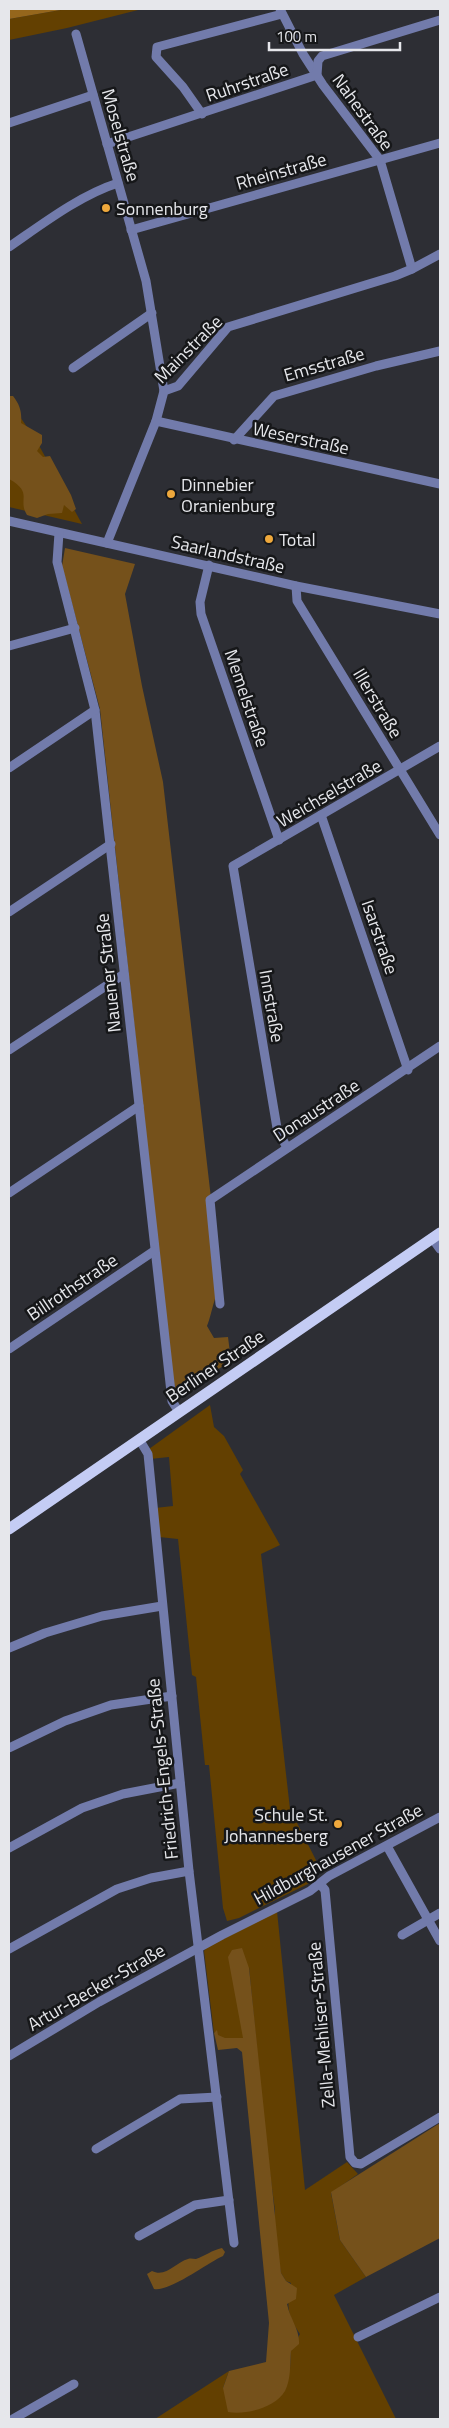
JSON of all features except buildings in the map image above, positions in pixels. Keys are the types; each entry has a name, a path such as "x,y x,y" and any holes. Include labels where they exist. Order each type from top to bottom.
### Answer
{"main road":[{"name":"Berliner Straße","path":"9,1529 436,1235"}],"street":[{"name":"Nahestraße","path":"281,11 317,75 380,160 412,269"},
{"path":"202,114 183,87 156,57 157,47 281,11"},
{"name":"Ruhrstraße","path":"107,144 317,75 318,61 322,56 440,20"},
{"name":"Moselstraße","path":"76,34 118,182 152,313 164,392"},
{"path":"9,123 93,94"},
{"name":"Rheinstraße","path":"131,230 440,143"},
{"path":"9,247 101,189 118,182"},
{"name":"Mainstraße","path":"107,543 156,421 164,392 178,386 228,327 412,269 440,254"},
{"path":"73,368 152,313"},
{"name":"Emsstraße","path":"234,440 274,396 376,366 440,350"},
{"name":"Weserstraße","path":"156,421 234,440 440,484"},
{"name":"Saarlandstraße","path":"9,521 296,586 440,614"},
{"name":"Nauener Straße","path":"59,533 57,562 95,710 154,1251 172,1401 179,1412"},
{"name":"Memelstraße","path":"209,565 200,602 201,614 279,840"},
{"name":"Illerstraße","path":"296,586 297,601 440,835"},
{"path":"9,646 75,628"},
{"path":"9,768 95,710"},
{"name":"Weichselstraße","path":"233,866 400,771 440,746"},
{"name":"Isarstraße","path":"321,815 408,1070"},
{"path":"9,912 111,844"},
{"name":"Innstraße","path":"233,866 276,1128 287,1148"},
{"path":"9,1050 124,974"},
{"name":"Donaustraße","path":"220,1304 210,1200 408,1070 440,1046"},
{"path":"9,1193 139,1106"},
{"path":"436,1235 440,1250"},
{"name":"Billrothstraße","path":"9,1349 154,1251"},
{"name":"Friedrich-Engels-Straße","path":"139,1439 148,1454 189,1871 234,2243"},
{"path":"9,1648 45,1632 102,1616 162,1606"},
{"path":"9,1748 65,1721 111,1705 172,1696"},
{"path":"9,1848 82,1808 123,1794 180,1783"},
{"name":"Hildburghausener Straße","path":"199,1948 320,1884 329,1876 440,1817"},
{"path":"386,1846 440,1941"},
{"path":"9,1949 116,1889 151,1878 189,1871"},
{"name":"Zella-Mehliser-Straße","path":"320,1884 324,1890 350,2157 355,2163 361,2164 440,2117"},
{"path":"402,1934 440,1913"},
{"name":"Artur-Becker-Straße","path":"9,2056 96,2004 199,1948"},
{"path":"96,2149 180,2100 217,2097"},
{"path":"139,2236 195,2205 229,2200"},
{"path":"358,2337 439,2301"},
{"path":"13,2419 74,2384"}],"shaded area":[{"path":"9,9 66,9 9,19"},
{"path":"66,9 142,9 9,40 9,19"},
{"path":"9,396 13,396 19,406 21,423 42,435 42,443 37,451 43,457 50,456 71,495 76,509 72,512 64,505 62,513 48,514 37,518 27,515 23,505 24,496 21,488 9,479"},
{"path":"9,401 36,440 82,524 9,507"},
{"path":"65,548 135,564 125,594 142,686 163,782 221,1285 207,1326 214,1338 228,1337 231,1361 182,1392 175,1388 172,1374 100,709 62,566"},
{"path":"210,1405 214,1427 224,1436 243,1470 240,1474 280,1545 261,1554 290,1809 321,1870 308,1884 239,1918 227,1921 223,1908 209,1765 205,1765 196,1677 192,1675 178,1539 159,1537 155,1508 173,1506 169,1457 150,1459 149,1449"},
{"path":"277,1911 305,2190 347,2162 358,2174 331,2193 340,2240 366,2277 334,2295 396,2419 155,2419 229,2371 223,2388 290,2369 291,2351 300,2334 290,2315 288,2304 291,2283 286,2281 281,2273 275,2237 275,2210 266,2144 249,1967 243,2038 217,2041 214,2033 204,1951 207,1947"},
{"path":"242,1948 249,1968 281,2273 286,2281 297,2288 296,2299 287,2304 298,2334 299,2344 291,2351 288,2382 285,2391 280,2397 260,2409 235,2413 228,2412 223,2388 229,2371 266,2362 269,2323 242,2052 237,2048 218,2050 214,2033 217,2030 218,2035 225,2038 243,2038 228,1957 232,1950"},
{"path":"440,2123 440,2238 366,2277 340,2240 331,2192"},
{"path":"222,2248 225,2252 223,2256 179,2282 161,2289 154,2289 147,2274 152,2271 157,2273 166,2271 184,2261 196,2259"}],"place":[{"name":"Sonnenburg","path":"106,208"},
{"name":"Dinnebier Oranienburg","path":"171,494"},
{"name":"Total","path":"269,539"},
{"name":"Schule St. Johannesberg","path":"338,1824"}]}
